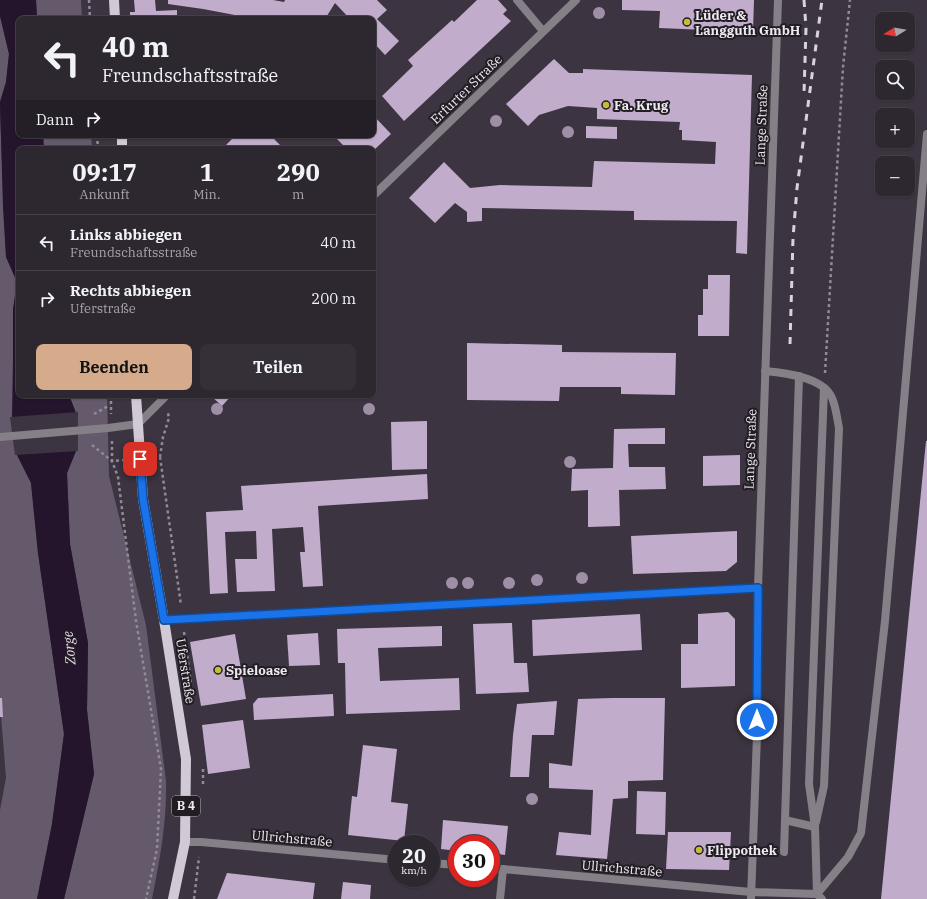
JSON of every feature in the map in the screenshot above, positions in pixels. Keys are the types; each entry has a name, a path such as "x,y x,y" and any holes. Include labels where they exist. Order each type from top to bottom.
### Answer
{"main road":[{"path":"114,0 115,16"},
{"name":"B 4","path":"136,398 138,424"},
{"name":"Uferstraße","path":"138,424 143,499 186,759 185,842 173,899"}],"street":[{"path":"516,0 543,31"},
{"name":"Erfurter Straße","path":"376,193 576,0"},
{"name":"Lange Straße","path":"751,896 757,735 758,588 778,0"},
{"path":"820,897 848,857 861,834 885,621 927,134"},
{"path":"765,371 804,377 824,388 834,402 839,428 824,786 815,827"},
{"path":"784,852 799,376"},
{"path":"820,897 815,827 809,784 824,388"},
{"path":"0,437 138,424 164,398"},
{"path":"164,620 758,588"},
{"path":"785,820 815,827"},
{"name":"Ullrichstraße","path":"185,842 201,842 388,859"},
{"name":"Ullrichstraße","path":"500,869 751,896 820,897"},
{"path":"500,899 503,869"}],"path":[{"path":"89,0 90,16"},
{"path":"824,388 843,67 850,0"},
{"path":"160,457 162,437 169,418 166,398"},
{"path":"91,416 111,404"},
{"path":"86,446 94,445 112,462 118,478 136,621 161,769 157,849 146,899"}],"shaded area":[{"path":"36,0 81,0 82,16 37,16"},
{"path":"0,16 9,54 6,82 0,102"},
{"path":"0,112 6,257 16,280 13,310 17,455 31,483 38,553 64,734 52,824 37,899 0,899 0,810 6,778 0,703"},
{"path":"43,138 91,138 92,146 44,146"},
{"path":"70,398 107,398 109,476 146,625 166,781 164,826 152,899 64,899 94,774 87,710 88,643 70,544 67,473 76,451 76,413"}],"water":[{"path":"0,0 36,0 37,16 16,16 16,138 43,138 44,146 16,146 16,280 6,257 3,208 0,102 6,82 9,54 0,16"},
{"name":"Zorge","path":"16,289 16,398 70,398 76,413 76,451 67,473 70,544 88,643 87,710 94,774 64,899 37,899 52,824 64,734 38,553 31,483 17,455 12,417 13,310"}],"pier":[{"path":"78,412 78,451 15,455 10,417"}],"building":[{"path":"134,0 155,0 156,11 177,10 177,16 130,16 130,12 135,12"},
{"path":"168,0 273,0 284,2 285,0 377,0 387,10 377,19 399,41 385,55 376,45 376,16 347,16 335,3 327,16 240,16 168,4"},
{"path":"477,0 498,0 507,10 503,14 511,21 404,121 382,96 413,66 408,60 452,20 454,22"},
{"path":"622,0 754,0 753,32 659,28 660,11 622,10"},
{"path":"554,59 569,73 583,73 583,69 752,75 747,254 736,253 737,221 634,220 634,211 482,208 482,221 467,222 467,212 455,203 435,223 409,198 444,162 470,188 500,185 592,187 594,161 715,164 716,142 682,140 682,130 679,130 680,122 597,119 597,108 568,106 539,115 528,126 506,104"},
{"path":"376,118 391,134 376,148 376,146 344,146 336,138 376,138"},
{"path":"586,126 617,127 617,139 586,138"},
{"path":"233,138 273,138 281,146 225,146"},
{"path":"708,275 730,275 729,336 698,336 698,315 703,315 703,289 708,289"},
{"path":"467,343 562,345 562,352 676,353 675,395 621,394 621,387 560,387 559,401 467,400"},
{"path":"213,398 229,398 222,406"},
{"path":"427,421 427,469 392,470 391,422"},
{"path":"665,428 665,444 628,444 629,467 665,467 666,489 619,490 620,526 588,527 588,490 571,491 572,469 613,468 614,429"},
{"path":"926,441 927,899 881,899"},
{"path":"740,455 740,485 703,486 703,456"},
{"path":"427,474 428,499 318,506 323,586 303,587 300,552 305,552 303,527 272,529 275,591 237,592 235,559 257,559 256,531 225,532 228,593 210,594 206,512 243,510 241,486"},
{"path":"737,531 737,562 726,571 633,574 631,536"},
{"path":"728,612 735,619 735,686 681,688 681,644 698,644 698,614"},
{"path":"640,614 642,650 533,656 532,620"},
{"path":"512,623 514,663 527,663 529,692 476,694 473,624"},
{"path":"442,626 442,646 378,648 380,681 459,678 460,710 346,714 345,663 338,663 337,629"},
{"path":"318,633 320,665 289,666 287,635"},
{"name":"Spieloase","path":"235,634 246,699 201,706 190,642"},
{"path":"333,694 334,716 254,720 253,704 258,698"},
{"path":"0,698 2,698 3,717 0,717"},
{"path":"665,698 663,780 628,781 628,798 613,799 607,859 556,855 559,832 591,835 593,790 549,788 549,763 572,766 578,699"},
{"path":"557,701 554,735 532,735 529,777 510,777 517,704"},
{"path":"243,720 250,768 208,774 202,725"},
{"path":"363,745 397,749 391,802 408,804 405,835 388,835 388,839 348,835 352,796 357,797"},
{"path":"637,791 666,792 665,835 636,834"},
{"path":"443,820 508,826 505,855 500,854 500,835 448,835 448,850 441,849"},
{"name":"Flippothek","path":"668,832 731,832 729,870 666,869"},
{"path":"227,873 315,883 313,899 217,899"},
{"path":"343,882 371,885 370,899 341,899"}],"railway":[{"path":"804,0 806,28 804,93"},
{"path":"790,344 793,238 797,188 822,0"}],"place":[{"name":"Lüder & Langguth GmbH","path":"687,22"},
{"name":"Fa. Krug","path":"606,105"},
{"name":"Spieloase","path":"218,670"},
{"name":"Flippothek","path":"699,850"}],"route":[{"path":"140,459 143,499 164,620 758,588 757,720"}]}
